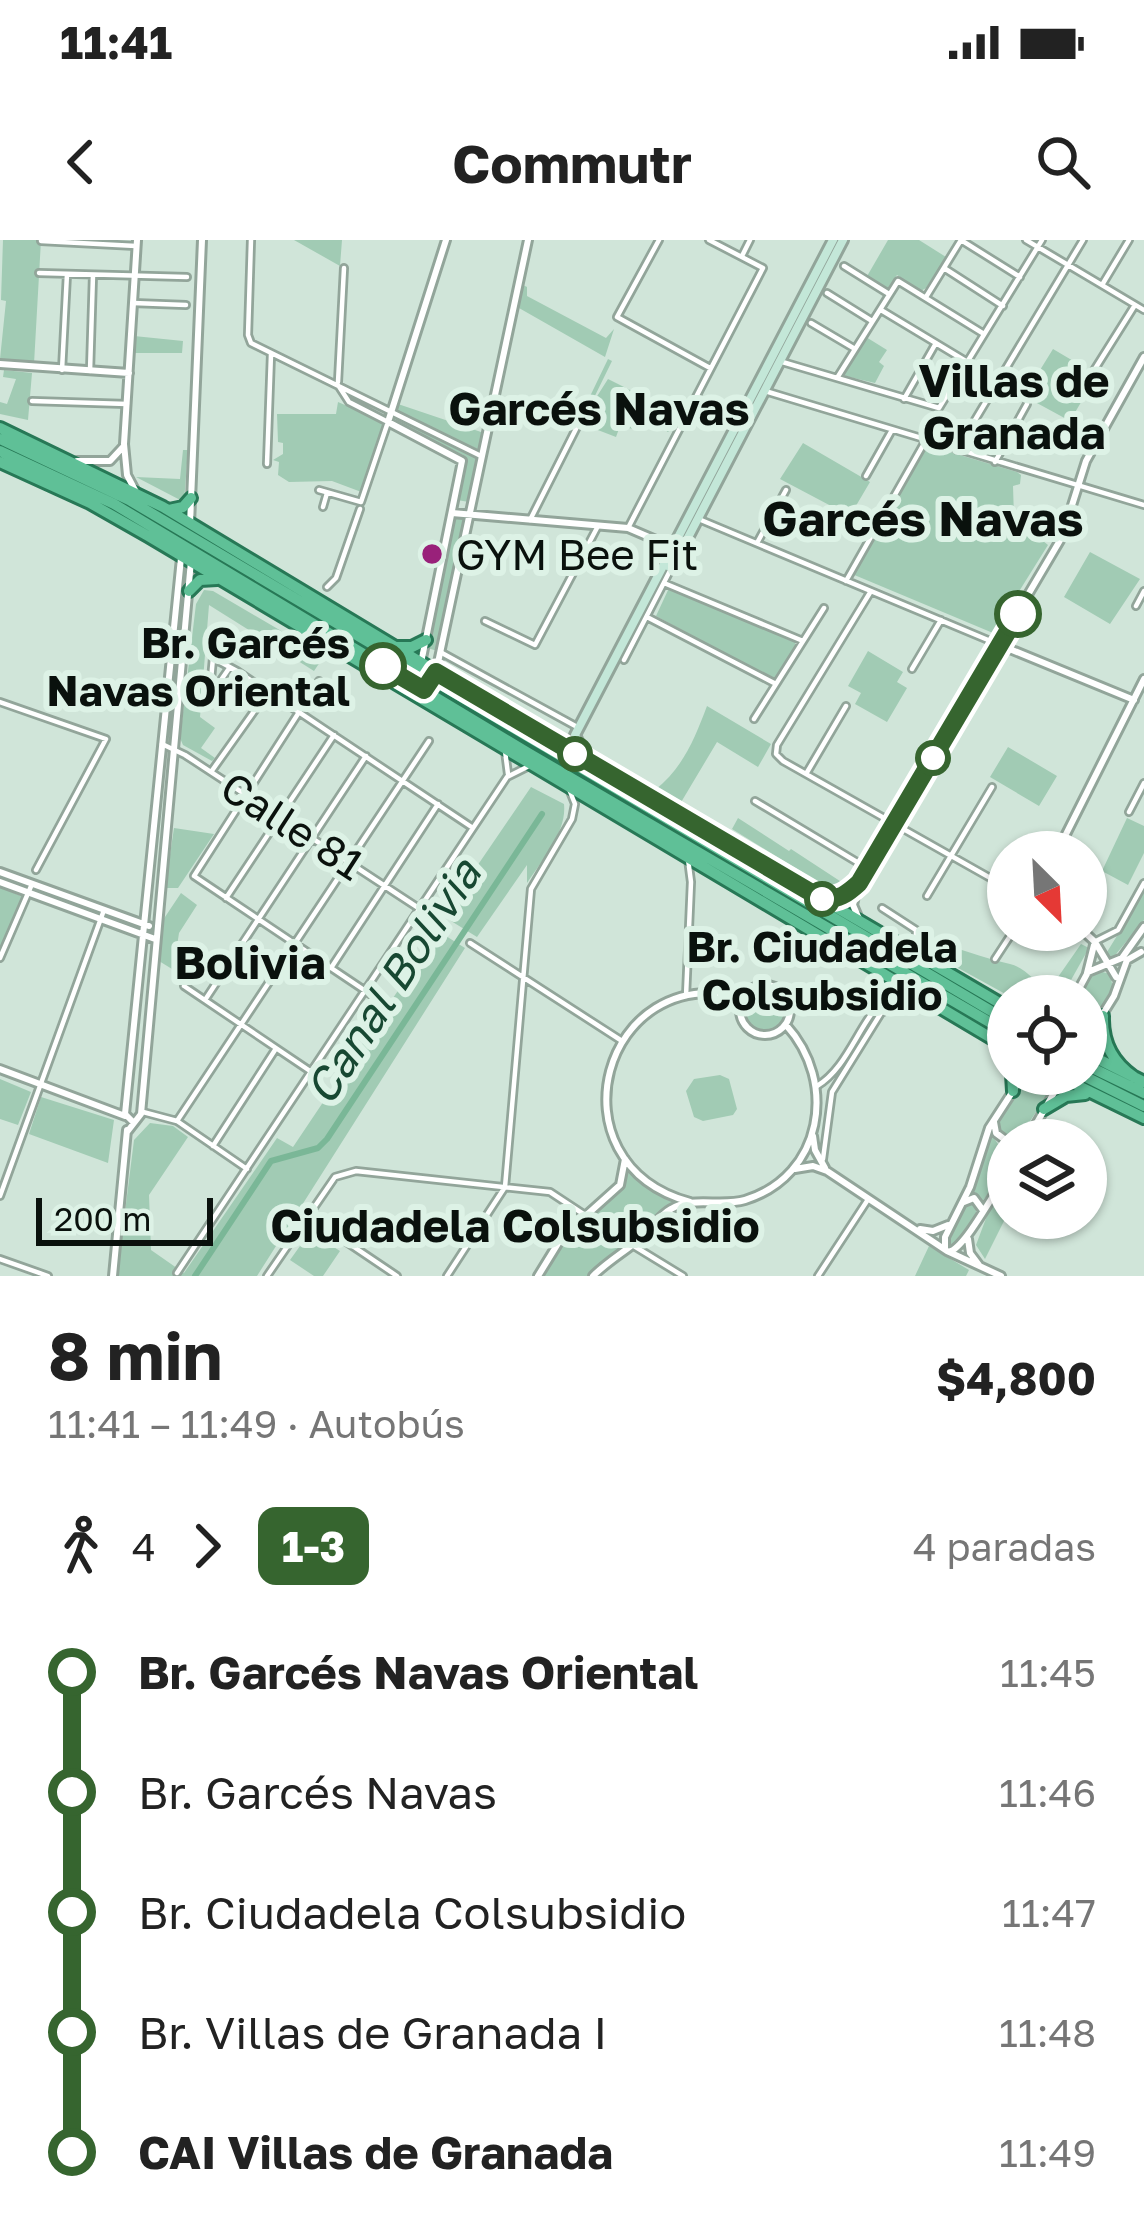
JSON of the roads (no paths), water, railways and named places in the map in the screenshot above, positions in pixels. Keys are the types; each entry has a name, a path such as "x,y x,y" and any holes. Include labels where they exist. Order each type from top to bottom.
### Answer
{"highway":[{"path":"0,428 163,507 180,509 190,498"},
{"path":"0,439 108,489 188,545 427,677 987,1021"},
{"path":"0,451 103,498 547,738 987,996"},
{"path":"2,464 316,602 393,646 427,677 527,739 987,1009"},
{"path":"163,507 219,580 987,1035"},
{"path":"190,591 200,580 219,580"},
{"path":"295,602 316,602"},
{"path":"393,646 412,647 425,640"},
{"path":"518,722 527,739"},
{"path":"1107,1042 1139,1079"},
{"path":"1107,1063 1139,1079"},
{"path":"1107,1076 1144,1094"},
{"path":"1107,1088 1144,1106"},
{"path":"1044,1109 1066,1096 1093,1095 1144,1118"}],"main road":[{"path":"677,549 697,519 832,240"},
{"path":"586,760 577,732 843,240"},
{"path":"547,738 577,732"}],"street":[{"path":"141,1110 190,591 202,240"},
{"path":"251,240 249,339 482,457"},
{"path":"327,587 336,578 446,240"},
{"path":"427,677 440,653 528,240"},
{"path":"659,240 617,317 710,368"},
{"path":"628,528 763,268 709,240"},
{"path":"742,256 750,240"},
{"path":"925,298 961,240 1020,277"},
{"path":"1026,240 1144,310"},
{"path":"779,362 939,408 1042,240"},
{"path":"957,450 1083,240"},
{"path":"1102,285 1129,240"},
{"path":"41,241 137,243 124,444 127,475 136,493"},
{"path":"844,266 889,294"},
{"path":"344,268 338,385 349,402 461,459 425,640 429,706"},
{"path":"944,268 1003,306"},
{"path":"39,273 187,277"},
{"path":"62,370 67,274"},
{"path":"90,371 93,274"},
{"path":"837,378 900,281 986,335"},
{"path":"827,293 872,321"},
{"path":"133,303 186,305"},
{"path":"1094,372 1135,305"},
{"path":"880,309 969,363"},
{"path":"811,322 855,349"},
{"path":"904,399 937,344"},
{"path":"267,464 272,354"},
{"path":"862,923 854,905 859,883 1065,531 1093,446 1144,357"},
{"path":"0,364 129,373"},
{"path":"764,390 1144,505"},
{"path":"32,401 127,404"},
{"path":"995,461 1027,404"},
{"path":"530,520 580,419"},
{"path":"866,476 892,430"},
{"path":"845,581 926,440"},
{"path":"75,461 110,461 118,457 124,444"},
{"path":"757,544 785,490"},
{"path":"323,508 323,491 360,506"},
{"path":"452,513 628,528 677,549"},
{"path":"697,519 1144,705"},
{"path":"485,621 535,645 598,526"},
{"path":"113,1276 162,744 188,545"},
{"path":"660,581 803,641"},
{"path":"871,591 776,745 776,754 987,876"},
{"path":"1136,606 1144,591"},
{"path":"754,718 824,608"},
{"path":"624,660 643,615 776,684"},
{"path":"912,669 941,620"},
{"path":"440,653 577,732"},
{"path":"230,667 210,690 213,658 230,667 402,779 473,828"},
{"path":"1068,831 1144,680"},
{"path":"319,681 194,876 382,1002"},
{"path":"211,772 268,692"},
{"path":"0,702 106,739 36,870"},
{"path":"806,774 846,706"},
{"path":"226,898 334,735"},
{"path":"177,1121 429,741"},
{"name":"Calle 81","path":"162,744 421,909"},
{"path":"505,751 507,777"},
{"path":"205,1000 366,756"},
{"path":"177,1273 507,777 532,766"},
{"path":"1129,812 1144,783"},
{"path":"926,896 992,787"},
{"path":"447,1276 505,1187 531,890 572,819 569,789"},
{"path":"755,801 867,868"},
{"path":"331,968 438,804"},
{"path":"686,996 692,882 688,859"},
{"path":"0,872 155,939"},
{"path":"0,882 30,888"},
{"path":"822,899 840,897 859,883"},
{"path":"1107,936 1118,930 1144,884"},
{"path":"0,958 30,888"},
{"path":"882,908 916,930 919,943 914,954"},
{"path":"103,915 156,929"},
{"path":"0,1196 103,915"},
{"path":"1086,975 1122,958 1144,927"},
{"path":"1107,1009 1130,956 1143,953 1135,942"},
{"path":"470,944 622,1041"},
{"path":"995,958 1000,951"},
{"path":"1086,975 1093,951"},
{"path":"1099,951 1117,980"},
{"path":"817,1086 831,1076 868,1015 889,995 891,986 884,973"},
{"path":"184,986 313,1072"},
{"path":"786,1025 766,1035 752,1031 740,1013 743,998 760,986 780,989 789,1002 786,1025 804,1049 817,1086 813,1133 815,1150 825,1168 947,1251 1000,1276"},
{"path":"743,998 717,993 686,996 651,1011 622,1041 607,1078 605,1106 611,1133 625,1159 648,1183 693,1202 747,1199 805,1166 825,1168"},
{"path":"825,1168 829,1100 843,1072 880,1013 896,1002 921,995"},
{"path":"213,1146 277,1048"},
{"path":"0,1069 129,1115 177,1121 247,1169"},
{"path":"995,1119 1010,1095"},
{"path":"1038,1119 1051,1095"},
{"path":"129,1115 134,1105 157,1117"},
{"path":"129,1115 141,1110"},
{"path":"790,1172 813,1133"},
{"path":"947,1251 944,1241 987,1140"},
{"path":"538,1276 562,1237 620,1185 625,1159"},
{"path":"267,1276 342,1173 555,1194 683,1276"},
{"path":"818,1276 869,1198"},
{"path":"964,1202 977,1199 982,1209"},
{"path":"593,1276 666,1212 693,1202"},
{"path":"947,1251 960,1248 987,1202"},
{"path":"308,1216 397,1276"},
{"path":"911,1226 933,1231 952,1223"},
{"path":"969,1234 970,1253 982,1268"},
{"path":"0,1258 48,1276"}],"waterway":[{"name":"Canal Bolivia","path":"195,1276 271,1161 318,1148 327,1139 542,814"}],"place":[{"name":"GYM Bee Fit","path":"432,554"},
{"name":"Br. Garcés Navas Oriental","path":"383,666"},
{"name":"Br. Ciudadela Colsubsidio","path":"822,899"}],"district":[{"name":"Villas de Granada","path":"1014,406"},
{"name":"Garcés Navas","path":"599,408"},
{"name":"Garcés Navas","path":"923,518"},
{"name":"Bolivia","path":"250,962"},
{"name":"Ciudadela Colsubsidio","path":"515,1225"}]}
